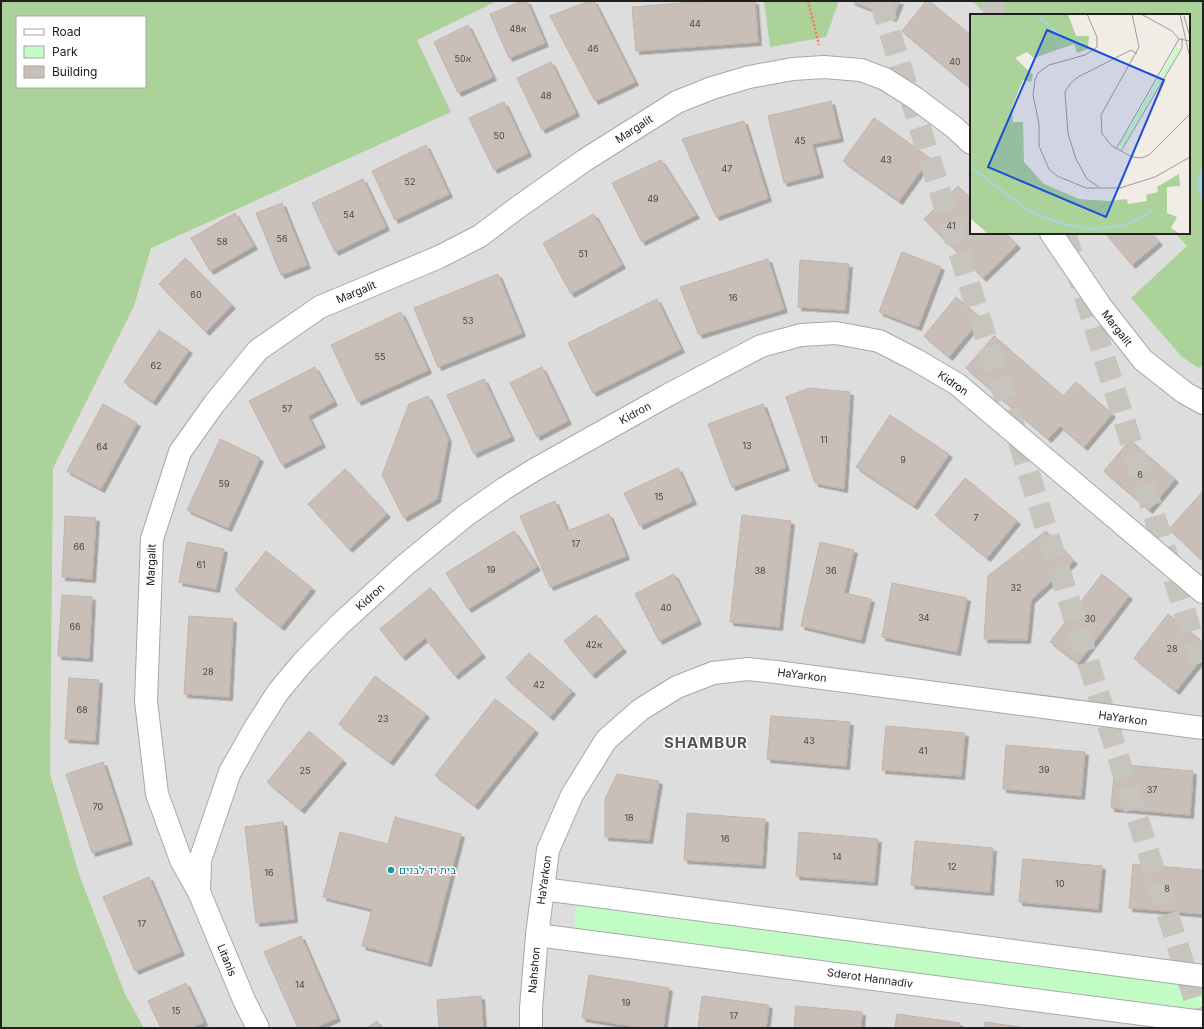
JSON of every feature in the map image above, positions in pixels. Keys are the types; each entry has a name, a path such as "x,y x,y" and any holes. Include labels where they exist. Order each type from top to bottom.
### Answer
{"street":[{"name":"Margalit","path":"199,892 181,860 157,794 146,701 152,539 180,452 214,404 258,350 320,307 439,257 480,236 585,160 677,102 712,88 749,77 793,69 824,67 861,70 885,79 915,98 955,128 970,142"},
{"name":"Margalit","path":"1052,234 1102,308 1143,360 1185,393 1203,403"},
{"name":"Kidron","path":"199,892 200,860 230,772 255,728 278,692 339,625 416,556 465,516 505,488 534,470 668,395 761,346 801,335 836,333 879,341 916,360 957,384 1203,592"},
{"name":"HaYarkon","path":"540,912 548,850 572,795 606,740 640,710 677,687 712,673 748,669 776,672 1203,728"},
{"path":"543,889 1203,976"},
{"name":"Litanis","path":"199,892 244,1000 258,1028"},
{"name":"Nahshon","path":"531,1028 531,1008 540,912"},
{"name":"Sderot Hannadiv","path":"537,935 1203,1022"}],"path":[{"path":"808,1 824,67"}],"shaded area":[{"path":"1,1 1203,1 1203,1028 1,1028"}],"green space":[{"path":"1,1 497,1 417,40 451,112 151,248 134,306 53,468 50,774 80,877 125,994 144,1028 1,1028"},
{"path":"764,1 839,1 826,37 770,47"},
{"path":"973,1 1203,1 1203,366 1198,368 1181,356 1131,298 1187,246 1176,234 1190,234 1190,14 985,14"},
{"path":"576,901 1203,986 1203,1014 574,928"}],"building":[{"path":"522,1 527,1 545,43 509,58 490,14"},
{"path":"589,1 594,1 635,82 595,101 550,16"},
{"path":"707,1 755,1 758,42 636,51 632,7"},
{"path":"851,1 900,1 893,18"},
{"path":"926,1 929,1 970,34 970,87 902,31"},
{"path":"468,25 493,77 458,93 434,42"},
{"path":"551,62 576,113 542,130 517,78"},
{"path":"831,101 840,138 812,144 820,174 784,183 768,116"},
{"path":"504,102 528,153 494,170 469,118"},
{"path":"874,118 930,158 899,201 843,161"},
{"path":"744,121 768,198 716,217 682,139"},
{"path":"426,145 449,194 395,220 372,171"},
{"path":"661,160 696,215 642,242 612,183"},
{"path":"363,179 386,227 335,252 312,203"},
{"path":"958,186 970,198 970,234 1006,234 1017,245 983,278 924,219"},
{"path":"282,203 307,265 281,275 256,213"},
{"path":"235,213 254,246 210,271 191,238"},
{"path":"594,214 622,265 571,294 543,243"},
{"path":"1106,234 1152,234 1159,242 1132,265"},
{"path":"902,252 941,267 918,327 879,312"},
{"path":"185,258 232,305 206,332 159,284"},
{"path":"768,259 784,309 699,335 680,287"},
{"path":"800,260 849,264 845,310 798,307"},
{"path":"498,274 522,333 438,367 414,308"},
{"path":"956,297 981,318 949,357 924,336"},
{"path":"657,299 681,349 593,393 568,343"},
{"path":"401,312 428,370 358,402 331,345"},
{"path":"159,330 189,350 153,402 124,382"},
{"path":"994,336 1063,396 1076,382 1112,414 1084,447 1060,426 1048,439 966,368"},
{"path":"315,367 334,402 308,416 322,444 282,465 249,401"},
{"path":"542,367 568,421 537,437 510,383"},
{"path":"484,379 511,437 474,454 447,395"},
{"path":"809,388 850,392 844,489 815,483 786,397"},
{"path":"428,396 448,439 437,499 404,518 382,475 409,404"},
{"path":"103,404 137,423 101,489 67,471"},
{"path":"763,404 786,467 732,487 708,424"},
{"path":"890,415 949,454 914,506 856,467"},
{"path":"220,439 260,458 228,528 187,510"},
{"path":"1130,440 1175,479 1149,510 1104,471"},
{"path":"678,468 693,501 640,526 624,493"},
{"path":"345,469 387,514 349,549 308,504"},
{"path":"965,478 1017,521 987,558 935,515"},
{"path":"1203,491 1203,561 1169,529"},
{"path":"555,501 567,531 609,514 626,556 550,587 520,516"},
{"path":"742,515 791,521 779,627 730,622"},
{"path":"65,516 96,518 92,579 62,577"},
{"path":"514,531 537,567 468,609 446,573"},
{"path":"1046,531 1074,561 1031,600 1027,640 984,639 988,576"},
{"path":"187,542 224,549 216,589 179,582"},
{"path":"820,542 854,550 844,593 871,599 861,640 801,626"},
{"path":"266,551 312,588 281,627 235,590"},
{"path":"674,574 698,621 659,641 635,594"},
{"path":"1102,574 1129,596 1078,663 1050,642"},
{"path":"892,583 967,598 957,652 882,637"},
{"path":"430,588 482,654 455,676 425,638 402,657 380,629"},
{"path":"62,595 92,597 89,658 58,656"},
{"path":"1168,614 1203,642 1203,657 1176,691 1134,658"},
{"path":"596,615 623,649 592,675 564,641"},
{"path":"189,616 233,619 229,697 184,694"},
{"path":"529,653 572,691 550,717 506,678"},
{"path":"375,676 426,714 390,762 339,724"},
{"path":"69,678 99,680 95,741 65,739"},
{"path":"495,699 535,730 475,806 435,775"},
{"path":"771,716 850,722 846,766 767,759"},
{"path":"886,726 965,733 961,776 882,770"},
{"path":"309,731 343,760 301,810 267,782"},
{"path":"1006,745 1085,752 1081,796 1003,789"},
{"path":"103,762 129,841 92,853 66,774"},
{"path":"1115,764 1193,771 1190,815 1111,808"},
{"path":"617,774 659,781 649,840 605,837 605,799"},
{"path":"687,813 765,819 762,865 684,860"},
{"name":"בית יד לבנים","path":"395,817 461,834 428,963 362,946 372,909 323,897 340,832 388,844"},
{"path":"283,822 294,919 256,923 245,827"},
{"path":"799,832 878,839 874,882 796,876"},
{"path":"915,841 993,848 990,892 911,885"},
{"path":"1023,859 1102,866 1098,909 1019,902"},
{"path":"1133,864 1203,870 1203,914 1129,908"},
{"path":"149,877 181,952 135,971 103,897"},
{"path":"301,936 337,1018 314,1028 298,1028 264,952"},
{"path":"589,975 669,988 663,1028 644,1028 582,1018"},
{"path":"186,983 204,1022 191,1028 161,1028 148,1001"},
{"path":"481,996 483,1028 439,1028 437,1000"},
{"path":"702,996 769,1005 766,1028 698,1028"},
{"path":"796,1006 862,1012 861,1028 794,1028"},
{"path":"897,1014 960,1023 959,1028 895,1028"},
{"path":"377,1021 381,1028 367,1028"},
{"path":"985,1022 1027,1028 984,1028"}],"waterway":[{"path":"1203,173 1201,184 1203,195"}],"tunnel":[{"path":"880,1 1203,1026"},
{"path":"991,1 996,14"},
{"path":"1065,234 1203,670"}],"place":[{"name":"בית יד לבנים","path":"391,870"}],"district":[{"name":"SHAMBUR","path":"706,743"}]}
